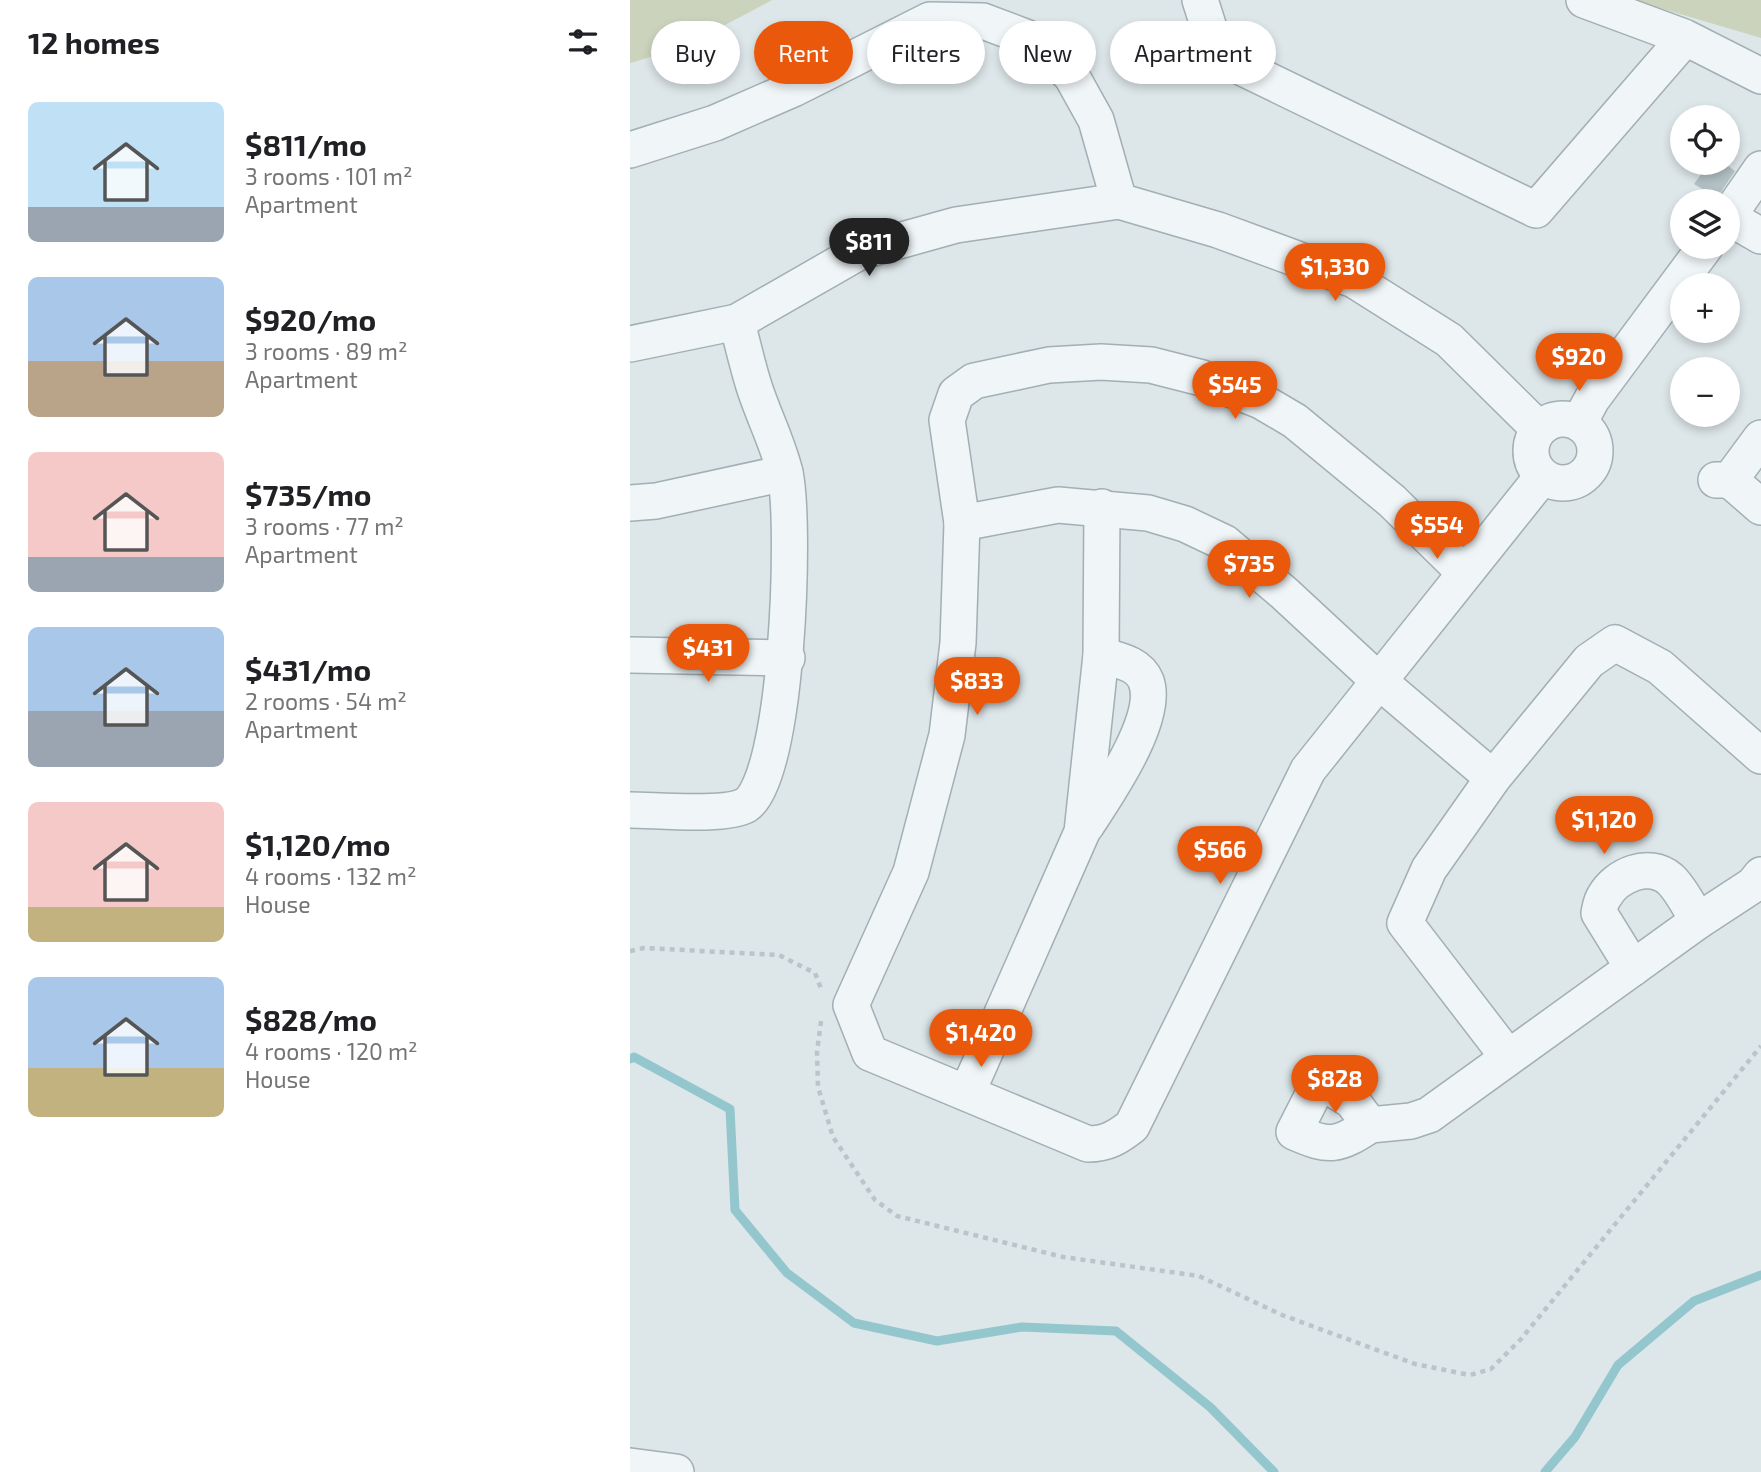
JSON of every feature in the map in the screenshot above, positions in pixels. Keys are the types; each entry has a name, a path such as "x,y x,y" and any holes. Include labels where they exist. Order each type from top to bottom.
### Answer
{"street":[{"path":"1200,0 1219,56 1536,210 1685,38"},
{"path":"1584,0 1685,38 1761,76"},
{"path":"630,150 726,118 793,89 930,20 983,21 1028,37 1071,75 1096,120 1119,201"},
{"path":"1740,200 1761,169"},
{"path":"630,344 737,322 859,252 956,225 1119,201 1218,230 1354,279 1449,340 1539,429"},
{"path":"1740,225 1761,236"},
{"path":"1579,423 1592,399 1696,259"},
{"path":"630,810 725,811 747,804 764,780 787,658 790,525 785,473 752,382 737,322"},
{"path":"1464,572 1392,501 1295,421 1261,401 1202,378 1151,365 1101,362 1049,365 974,381 956,394 947,420 962,523 958,643 947,735 911,872 851,1005 870,1053 1088,1144 1100,1144 1115,1139 1132,1126 1308,770 1542,477"},
{"path":"1565,418 1579,423 1589,432 1595,445 1595,459 1589,471 1579,480 1567,484 1554,483 1542,477 1530,454 1532,440 1539,429 1551,421 1565,418"},
{"path":"1761,438 1723,480 1761,507"},
{"path":"630,503 656,501 785,473"},
{"path":"962,523 1058,505 1148,513 1185,524 1224,543 1493,778"},
{"path":"1082,832 1101,654 1102,507"},
{"path":"1508,1057 1405,923 1429,869 1493,778 1589,661 1615,643 1660,667 1761,756"},
{"path":"967,1093 1082,832 1128,761 1148,701 1146,680 1133,665 1101,654"},
{"path":"630,655 787,658"},
{"path":"1633,968 1607,930 1599,913 1603,897 1621,879 1636,870 1656,871 1671,879 1698,921"},
{"path":"1370,1125 1411,1121 1429,1115 1698,921 1753,885 1761,875"}],"path":[{"path":"630,951 643,948 779,955 816,974 824,996"},
{"path":"821,1018 817,1052 818,1087 833,1138 876,1200 897,1216 1063,1257 1199,1276 1306,1324 1415,1364 1471,1375 1491,1370 1521,1339 1761,1046"}],"green space":[{"path":"630,0 772,0 732,21 651,21 651,57 630,63"},
{"path":"1633,0 1761,0 1761,38"}],"building":[{"path":"1700,175 1732,175 1723,189 1702,189 1694,184"}],"waterway":[{"path":"630,1059 634,1057 730,1109 735,1210 787,1273 854,1323 937,1341 1022,1327 1116,1331 1210,1407 1274,1472"},
{"path":"1545,1472 1575,1437 1618,1365 1694,1301 1761,1275"}]}
